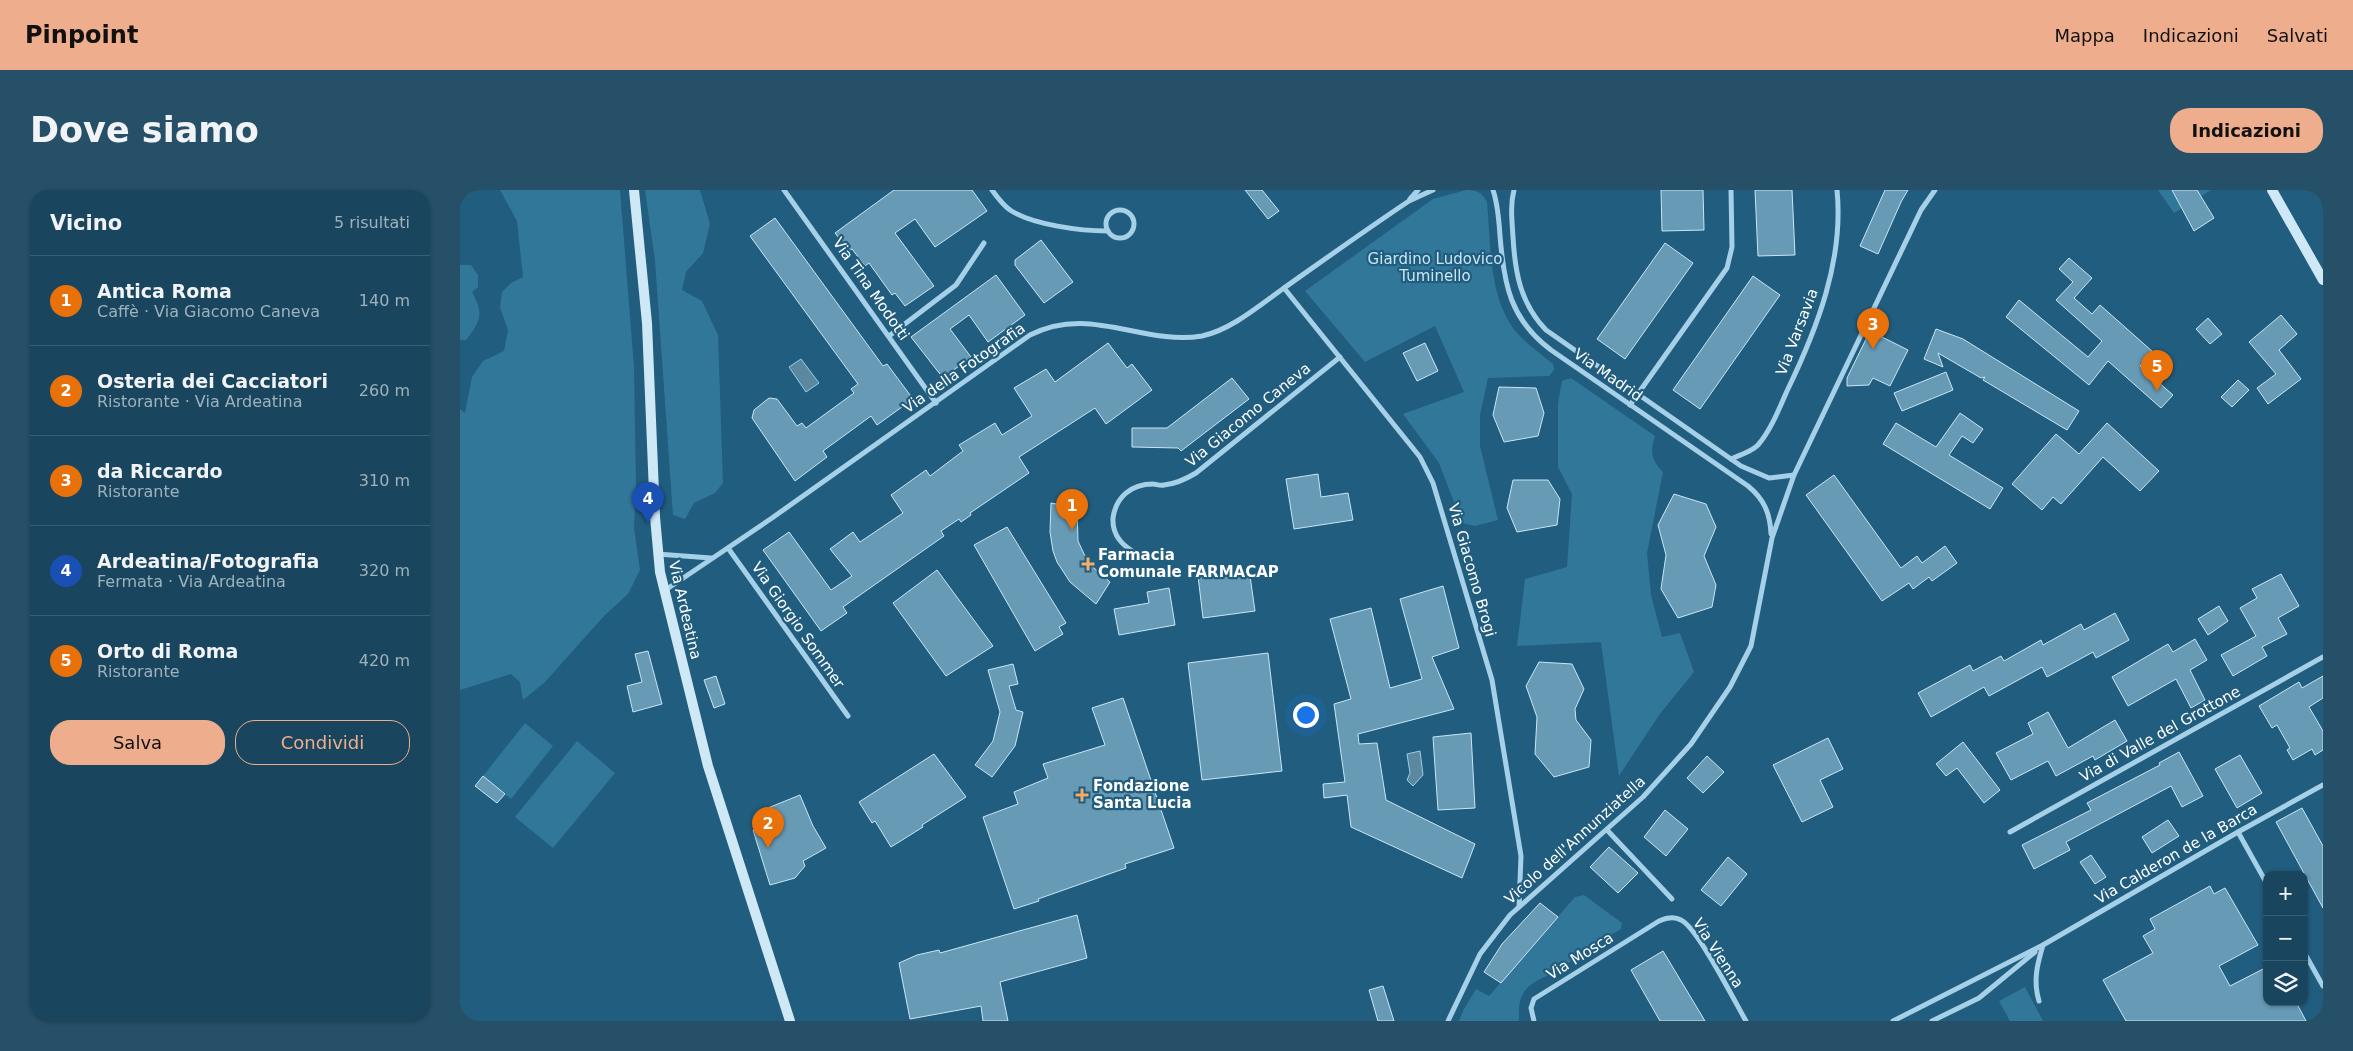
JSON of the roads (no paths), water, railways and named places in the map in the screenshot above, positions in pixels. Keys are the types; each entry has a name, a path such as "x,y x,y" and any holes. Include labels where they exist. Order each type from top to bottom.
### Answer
{"main road":[{"name":"Via Ardeatina","path":"634,190 647,323 657,554 664,591 708,766 790,1021"},
{"path":"2272,190 2323,280"}],"street":[{"name":"Via Tina Modotti","path":"784,190 936,403"},
{"path":"992,190 1009,209 1020,215 1070,227 1108,231 1116,238 1127,236 1134,228 1133,217 1124,210 1114,212 1107,220 1108,231"},
{"name":"Via della Fotografia","path":"1408,201 1418,190"},
{"name":"Via della Fotografia","path":"664,591 936,403 1030,335 1050,326 1070,322 1182,338 1203,335 1230,324 1408,201 1433,190"},
{"name":"Via Madrid","path":"1493,190 1498,209 1505,284 1520,319 1544,345 1756,493 1767,509 1772,538"},
{"name":"Via Madrid","path":"1514,190 1512,219 1517,277 1533,314 1552,335 1731,459 1760,476 1777,478 1794,475"},
{"path":"1630,405 1727,268 1732,247 1731,190"},
{"name":"Via Varsavia","path":"1731,459 1748,452 1758,444 1776,415 1808,348 1832,269 1837,233 1837,190"},
{"name":"Vicolo dell'Annunziatella","path":"1448,1021 1480,954 1519,907 1643,797 1691,744 1712,715 1738,672 1755,634 1772,538 1794,475 1921,210 1934,190"},
{"path":"889,336 956,285 984,243"},
{"name":"Via Giacomo Brogi","path":"1284,288 1420,457 1436,494 1492,680 1521,856 1519,907"},
{"name":"Via Giacomo Caneva","path":"1137,554 1128,548 1115,534 1113,524 1114,511 1124,494 1142,485 1163,485 1182,482 1196,473 1340,357"},
{"path":"1663,429 1671,418"},
{"name":"Via Giorgio Sommer","path":"728,548 848,716"},
{"path":"657,554 711,558"},
{"name":"Via di Valle del Grottone","path":"2010,832 2323,657"},
{"name":"Via Calderon de la Barca","path":"1893,1021 2043,945 2323,785"},
{"path":"1607,830 1672,899"},
{"path":"2238,832 2263,877"},
{"name":"Via Vienna","path":"1659,921 1672,918 1686,923 1746,1021"},
{"name":"Via Mosca","path":"1534,1021 1531,1008 1534,999 1659,921"},
{"path":"2039,1001 2036,992 2036,971 2043,945"},
{"name":"Via Calderon de la Barca","path":"1932,1021 1979,998 2043,945"},
{"path":"2308,959 2323,986"}],"place":[{"name":"da Riccardo","path":"1873,349"},
{"name":"Orto di Roma","path":"2157,391"},
{"name":"Ardeatina/Fotografia","path":"648,523"},
{"name":"Antica Roma","path":"1072,530"},
{"name":"Farmacia Comunale FARMACAP","path":"1088,564"},
{"name":"Fondazione Santa Lucia","path":"1082,795"},
{"name":"Osteria dei Cacciatori","path":"768,848"}],"park label":[{"name":"Giardino Ludovico Tuminello","path":"1435,268"}]}
